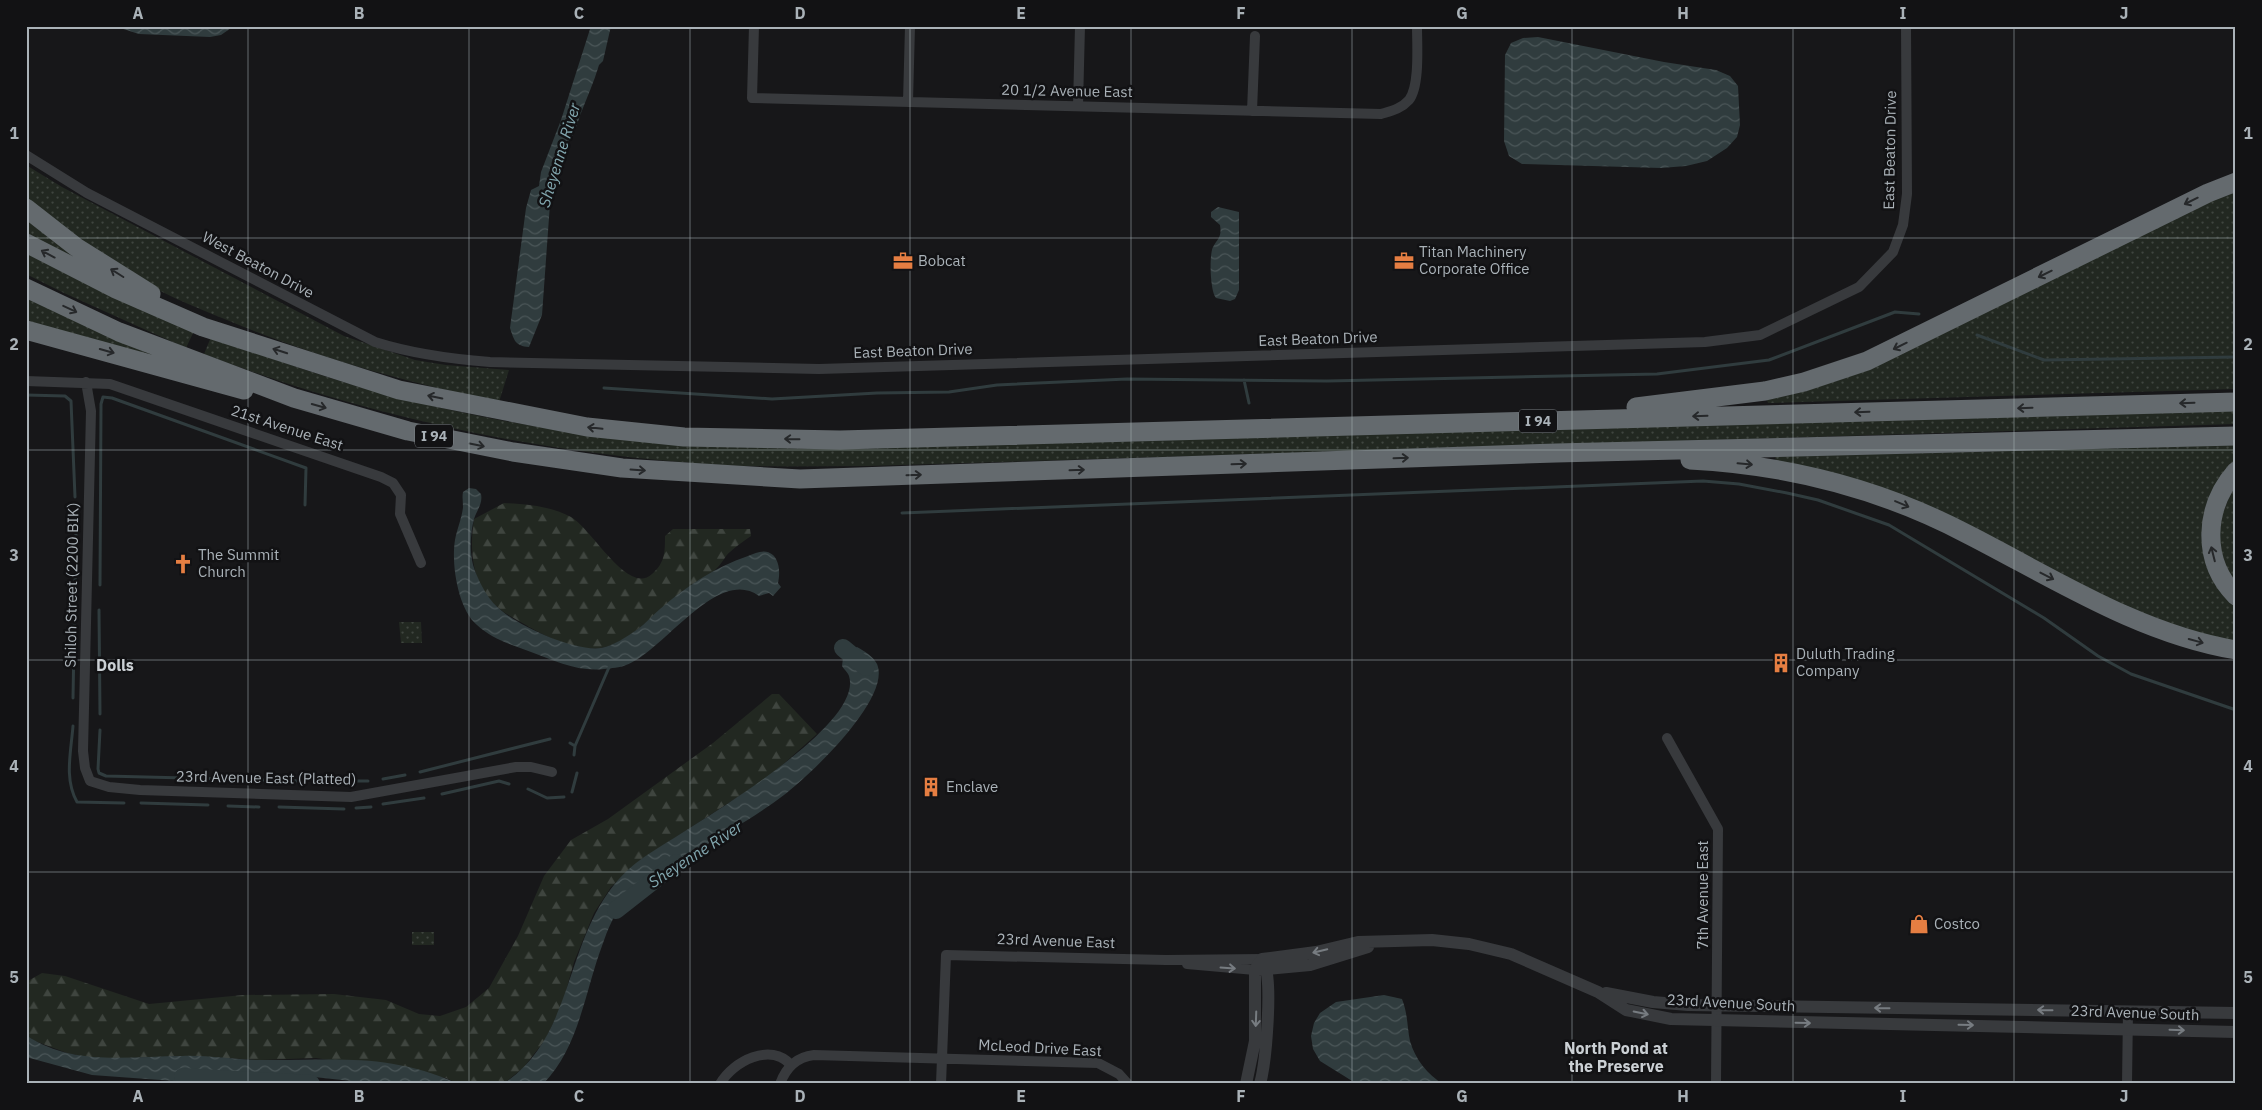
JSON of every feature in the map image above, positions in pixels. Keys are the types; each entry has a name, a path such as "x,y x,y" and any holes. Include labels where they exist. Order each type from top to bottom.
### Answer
{"highway":[{"path":"1523,421 1765,391 1844,370 1892,349 2208,193 2236,182"},
{"path":"26,208 76,247 203,327"},
{"name":"I 94","path":"26,243 116,289 203,327 398,390 587,427 684,437 840,440 2236,402"},
{"name":"I 94","path":"26,288 119,332 294,398 408,431 513,452 622,468 708,475 800,479 1556,453 2236,436"},
{"path":"26,330 76,342 242,390 294,398"},
{"path":"1556,453 1776,468 1868,491 1898,502 1968,534 2131,618 2172,634 2236,650"},
{"path":"2236,472 2218,498 2210,532 2216,564 2225,584 2236,596"}],"street":[{"name":"20 1/2 Avenue East","path":"754,26 752,98 1381,114 1396,110 1409,100 1415,87 1418,26"},
{"path":"908,102 910,26"},
{"path":"1078,106 1080,26"},
{"name":"East Beaton Drive","path":"490,362 819,369 1696,343 1760,335 1859,287 1893,252 1903,225 1907,194 1906,26"},
{"path":"1252,111 1254,36"},
{"name":"West Beaton Drive","path":"26,156 87,193 375,342 401,350 444,358 490,362"},
{"name":"21st Avenue East","path":"26,381 110,384 255,435 321,455 394,483 401,495 400,514 404,526 421,563"},
{"name":"Shiloh Street (2200 BIK)","path":"86,382 91,411 83,751 85,768 90,781 97,784"},
{"name":"7th Avenue East","path":"1667,738 1718,829 1716,1084"},
{"name":"23rd Avenue East (Platted)","path":"97,784 140,790 351,797 516,767 532,767 552,772"},
{"name":"23rd Avenue East","path":"943,1059 946,955 1265,964 1358,942 1441,941 1469,944 1511,954 1598,992"},
{"name":"23rd Avenue East","path":"1166,960 1213,968 1254,970"},
{"path":"1246,1084 1255,1041 1254,970 1265,964 1264,1068 1260,1084"},
{"name":"23rd Avenue South","path":"1598,992 1653,1002 1718,1006 2236,1013"},
{"name":"23rd Avenue South","path":"1598,992 1626,1010 1672,1019 1716,1022 2236,1032"},
{"path":"2127,1084 2128,1012"},
{"path":"720,1084 732,1069 749,1059 766,1054 776,1054 784,1058 791,1065 780,1084"},
{"name":"McLeod Drive East","path":"791,1065 805,1056 1098,1063 1119,1074 1128,1084"},
{"path":"941,1084 943,1059"}],"green space":[{"path":"26,165 62,187 344,336 415,360 446,365 509,370 499,402 395,377 293,346 188,304 149,286 99,255 26,200"},
{"path":"2236,190 2236,389 1768,403 1766,397"},
{"path":"26,214 77,255 73,257 26,234"},
{"path":"26,252 194,331 186,348 26,274"},
{"path":"26,297 161,356 159,361 26,325"},
{"path":"211,337 354,385 462,413 610,437 706,445 867,447 2236,407 2236,424 868,466 725,465 640,458 577,450 450,428 388,413 326,396 204,354"},
{"path":"2236,441 2236,461 2225,472 2205,514 2236,604 2236,643 2168,626 2091,591 1776,462 1775,455"},
{"path":"2236,480 2236,586 2221,558 2217,528"},
{"path":"504,503 547,508 571,517 580,524 622,569 632,576 643,578 652,574 660,566 664,552 665,536 673,529 750,529 751,536 728,554 715,570 691,585 636,631 613,644 590,649 555,640 512,617 489,598 482,587 476,575 473,562 472,534 474,519"},
{"path":"399,622 421,622 422,643 401,643"},
{"path":"772,694 779,694 817,734 770,776 639,861 611,887 594,913 574,962 562,1005 545,1040 523,1068 503,1084 459,1084 446,1078 316,1058 260,1060 188,1056 96,1059 67,1053 35,1041 26,1035 26,982 42,973 65,976 149,1004 243,995 334,994 386,1000 419,1014 440,1016 466,1007 489,988 518,936 544,876 571,840 608,819 713,743"},
{"path":"412,932 434,932 434,945 412,945"}],"water":[{"path":"114,26 234,26 221,35 210,37 139,34"},
{"path":"591,26 611,26 603,61 599,65 551,190 542,315 529,347 524,346 516,342 510,328 526,208 531,190 539,186 541,172 561,120"},
{"path":"1538,37 1664,62 1716,70 1730,76 1738,86 1740,125 1737,137 1727,148 1707,161 1686,166 1661,168 1522,164 1509,156 1504,141 1505,55 1511,43 1523,38"},
{"path":"1218,207 1239,212 1239,290 1235,299 1230,301 1216,298 1211,281 1212,251 1219,237 1220,225 1211,217 1211,212"},
{"path":"469,488 476,489 481,494 474,519 471,552 475,571 486,593 497,607 522,624 564,642 590,648 601,648 616,643 638,629 670,601 702,578 736,560 764,551 773,555 777,561 779,568 778,583 781,587 773,596 769,593 759,596 743,590 726,592 708,601 656,645 624,666 585,669 567,665 496,638 483,630 470,618 457,586 454,561 456,536 463,507 463,492"},
{"path":"857,647 868,654 877,664 878,679 872,696 846,735 811,771 784,795 745,822 664,871 627,900 618,910 609,927 580,1018 565,1054 555,1070 543,1084 503,1084 529,1062 547,1035 596,913 614,884 640,860 765,778 800,750 829,723 846,698 849,676 842,666 843,658"},
{"path":"1384,995 1402,999 1410,1041 1415,1054 1427,1071 1443,1084 1357,1084 1320,1061 1313,1049 1311,1036 1314,1023 1320,1013 1336,1002"},
{"path":"26,1035 44,1045 82,1056 102,1058 192,1056 251,1060 361,1060 408,1067 459,1084 379,1084 314,1077 260,1076 222,1076 188,1082 92,1075 26,1057"}],"waterway":[{"path":"604,388 772,399 877,393 949,392 997,385 1127,379 1327,381 1657,374 1769,360 1895,312 1919,314"},
{"path":"1977,335 2044,360 2236,357"},
{"path":"1244,380 1249,403"},
{"path":"26,395 65,396 71,401 75,497"},
{"path":"100,585 101,404 103,397 112,398 306,468 305,505"},
{"path":"902,513 1703,481 1739,484 1818,500 1889,525 2044,618 2098,656 2131,674 2236,710"},
{"path":"73,698 76,529"},
{"path":"99,610 100,714"},
{"name":"Sheyenne River","path":"843,648 866,667"},
{"path":"570,743 575,746 610,665"},
{"path":"73,726 69,775 77,802 124,803"},
{"path":"100,730 98,769 99,773 106,776 303,781"},
{"path":"420,772 550,739"},
{"path":"574,755 575,746"},
{"path":"572,792 577,773"},
{"path":"383,779 405,775"},
{"path":"317,781 368,781"},
{"path":"442,794 499,781 509,784"},
{"path":"528,789 547,798 564,797"},
{"path":"383,804 424,798"},
{"path":"141,803 208,805"},
{"path":"228,806 259,807"},
{"path":"279,807 344,809"},
{"path":"356,808 371,807"},
{"name":"Sheyenne River","path":"616,910 676,863"},
{"name":"Sheyenne River","path":"183,1077 311,1084"}],"place":[{"name":"Bobcat","path":"903,261"},
{"name":"Titan Machinery Corporate Office","path":"1404,261"},
{"name":"The Summit Church","path":"183,564"},
{"name":"Duluth Trading Company","path":"1781,663"},
{"name":"Enclave","path":"931,787"},
{"name":"Costco","path":"1919,924"}],"district":[{"name":"Dolls","path":"115,665"},
{"name":"North Pond at the Preserve","path":"1616,1057"}]}
